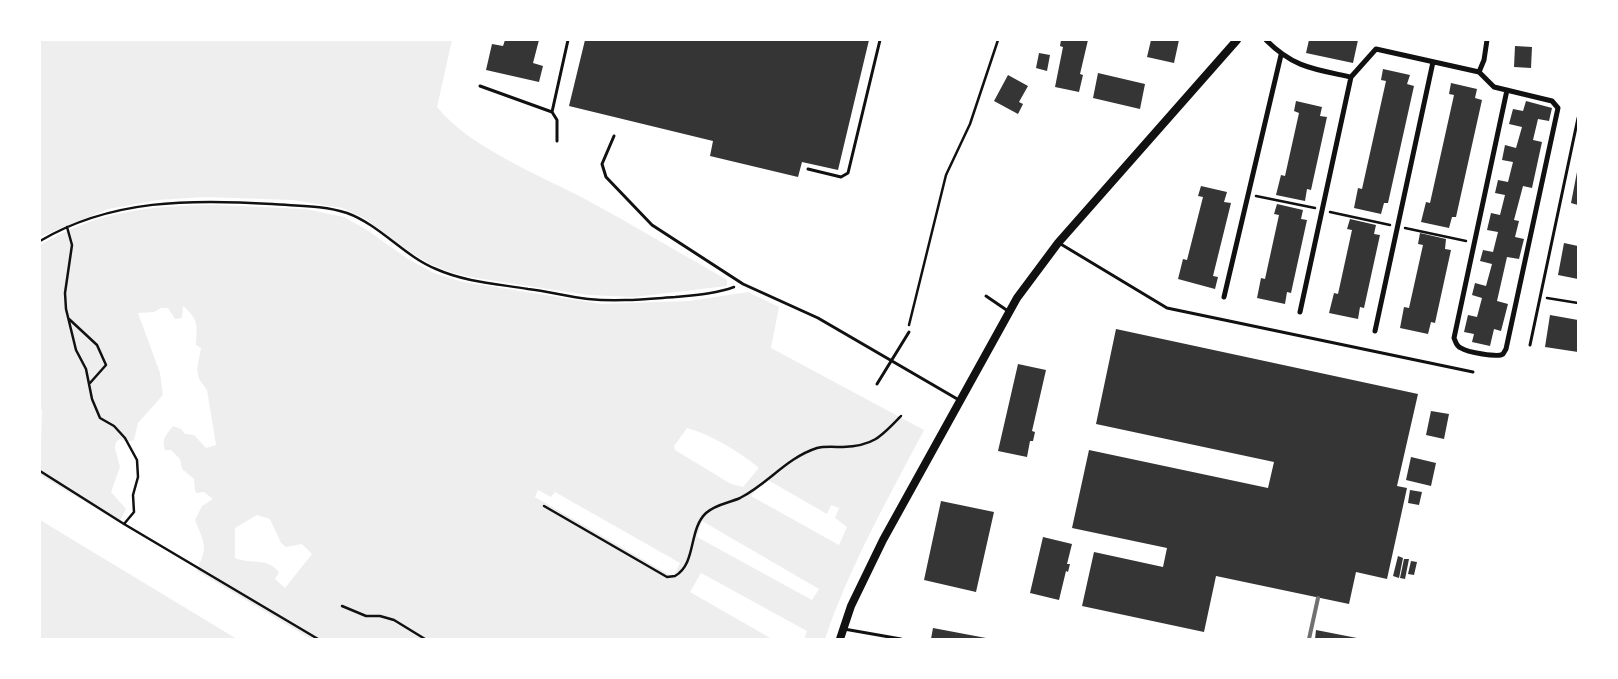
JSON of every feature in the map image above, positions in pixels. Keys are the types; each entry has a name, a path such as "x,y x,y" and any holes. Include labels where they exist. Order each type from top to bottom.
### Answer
{"street":[{"path":"840,639 851,606 883,540 1009,311 1058,243 1237,40"},
{"path":"1266,40 1281,55 1295,64 1351,77"},
{"path":"1479,72 1484,60 1487,40"},
{"path":"1300,312 1351,77 1376,49 1479,72 1494,87 1507,90 1552,101 1558,108 1506,349 1501,356 1462,350 1457,346 1454,338 1507,90"},
{"path":"1224,297 1281,55"},
{"path":"1375,331 1433,62"}],"lane":[{"path":"552,112 568,40"},
{"path":"808,169 841,177 848,172 880,40"},
{"path":"480,86 552,112 557,120 557,141"},
{"path":"1530,345 1578,118"},
{"path":"614,136 602,164 606,177 652,226 743,284 818,318 890,362 959,400"},
{"path":"1058,243 1068,251 1166,308 1473,372"},
{"path":"986,296 1009,311"},
{"path":"877,384 909,332"},
{"path":"844,629 901,639"}],"path":[{"path":"909,332 914,300 946,175 970,124 998,40"},
{"path":"1248,194 1475,243"},
{"path":"40,241 67,227 114,211 166,202 232,202 322,207 348,214 378,230 408,254 437,270 456,277 491,284 587,299 639,301 718,292 743,284"},
{"path":"67,227 72,245 65,293 68,318 76,350 86,369 92,399 100,418 114,426 125,438 137,460 138,477 133,495 134,512 124,524"},
{"path":"1540,297 1578,303"},
{"path":"68,318 97,344 106,365 90,383"},
{"path":"544,506 667,577 675,576 685,567 699,522 706,513 754,490 770,475 803,454 819,447 857,446 880,438 901,416"},
{"path":"40,471 124,524 318,639"},
{"path":"342,606 366,616 380,616 394,620 425,639"}],"shaded area":[{"path":"40,40 452,40 437,107 451,121 467,135 506,159 585,199 727,280 727,286 634,297 588,295 476,278 453,273 430,264 413,254 364,218 342,208 293,200 205,197 158,200 108,209 40,237"},
{"path":"214,205 306,209 344,217 367,230 408,259 434,273 463,282 601,304 689,301 748,292 779,307 771,348 924,430 858,559 825,639 804,639 807,631 701,573 690,592 772,639 311,639 197,571 203,555 204,545 195,520 202,506 213,499 204,492 197,493 195,491 194,479 182,469 180,459 171,450 165,450 164,443 165,437 173,426 181,429 185,434 194,435 206,448 216,445 207,390 199,379 197,369 201,348 196,345 196,323 192,315 183,306 182,318 175,319 168,308 161,308 154,312 138,313 160,373 163,395 138,423 134,440 127,442 120,439 116,442 115,448 120,467 111,492 126,509 119,522 40,475 42,411 40,406 40,245 83,225 124,213 167,207","holes":["687,428 706,435 733,449 758,467 758,469 743,487 731,484 675,450 674,446","766,479 827,514 831,505 839,508 835,518 847,527 839,545 751,496","538,490 551,497 555,492 680,563 673,577 535,497","257,515 270,519 281,543 286,547 302,544 312,554 285,588 275,579 279,572 274,567 269,564 235,558 235,528","702,521 819,589 812,600 697,537"]},
{"path":"40,520 237,639 40,639"}],"building":[{"path":"505,40 539,40 533,63 543,66 539,82 486,70 492,44 503,46"},
{"path":"585,40 869,40 838,170 802,162 798,177 710,156 713,141 569,106"},
{"path":"1061,40 1088,40 1080,74 1083,75 1079,92 1055,87 1063,47 1060,46"},
{"path":"1151,40 1179,40 1174,63 1147,57"},
{"path":"1309,40 1358,40 1353,63 1306,53"},
{"path":"1515,46 1532,47 1531,68 1514,67"},
{"path":"1039,53 1050,55 1047,71 1036,68"},
{"path":"1383,69 1410,75 1407,84 1414,86 1388,203 1384,203 1381,214 1354,208 1358,188 1362,189 1386,81 1381,80"},
{"path":"1098,73 1145,84 1140,109 1093,98"},
{"path":"1008,75 1028,86 1019,102 1023,104 1018,114 994,101"},
{"path":"1451,83 1477,89 1475,98 1482,100 1456,217 1452,217 1449,228 1421,222 1426,202 1430,203 1454,95 1449,94"},
{"path":"1296,101 1322,107 1320,116 1327,117 1311,190 1307,189 1305,201 1276,195 1281,175 1285,176 1299,113 1294,111"},
{"path":"1526,101 1552,108 1549,121 1538,119 1533,140 1542,142 1532,188 1523,186 1514,220 1519,221 1515,237 1524,239 1519,259 1507,257 1497,301 1508,304 1501,331 1494,329 1490,346 1472,342 1474,334 1464,332 1468,315 1477,317 1482,298 1472,295 1475,283 1486,286 1492,264 1480,261 1483,250 1493,252 1498,232 1487,230 1491,213 1500,215 1505,195 1495,193 1498,180 1508,182 1513,162 1502,160 1505,145 1516,148 1522,127 1509,124 1513,109 1523,111"},
{"path":"1578,172 1578,205 1571,203"},
{"path":"1201,186 1227,192 1224,202 1231,203 1213,276 1218,277 1215,289 1178,279 1183,259 1187,260 1203,197 1198,196"},
{"path":"1277,204 1303,210 1301,219 1307,220 1291,293 1287,292 1285,304 1257,298 1261,278 1265,279 1279,215 1274,214"},
{"path":"1350,219 1376,225 1374,234 1380,235 1364,308 1360,307 1358,319 1329,313 1334,293 1338,294 1352,230 1347,229"},
{"path":"1420,233 1446,239 1445,249 1451,250 1435,323 1431,322 1428,334 1400,328 1404,307 1409,308 1423,245 1418,244"},
{"path":"1564,243 1578,246 1578,279 1558,275"},
{"path":"1550,315 1578,320 1578,352 1545,347"},
{"path":"1116,329 1418,394 1397,486 1407,488 1387,579 1356,572 1349,604 1216,576 1204,632 1082,606 1094,552 1163,567 1167,548 1072,528 1089,450 1268,488 1274,462 1096,424"},
{"path":"1018,364 1046,370 1032,431 1035,432 1033,441 1030,441 1027,457 998,451"},
{"path":"1431,411 1449,414 1444,439 1426,435"},
{"path":"1411,457 1436,463 1431,486 1406,480"},
{"path":"1410,490 1422,492 1419,505 1408,503"},
{"path":"941,501 994,512 976,592 924,580"},
{"path":"1043,537 1072,544 1067,564 1070,564 1068,572 1066,571 1059,600 1030,593"},
{"path":"1398,556 1403,558 1399,578 1393,576"},
{"path":"1404,559 1409,559 1405,579 1400,578"},
{"path":"1411,561 1417,562 1414,575 1408,574"},
{"path":"933,628 986,638 986,639 931,639"},
{"path":"1316,630 1357,638 1357,639 1315,639"}],"railway":[{"path":"1309,639 1318,598"}]}
